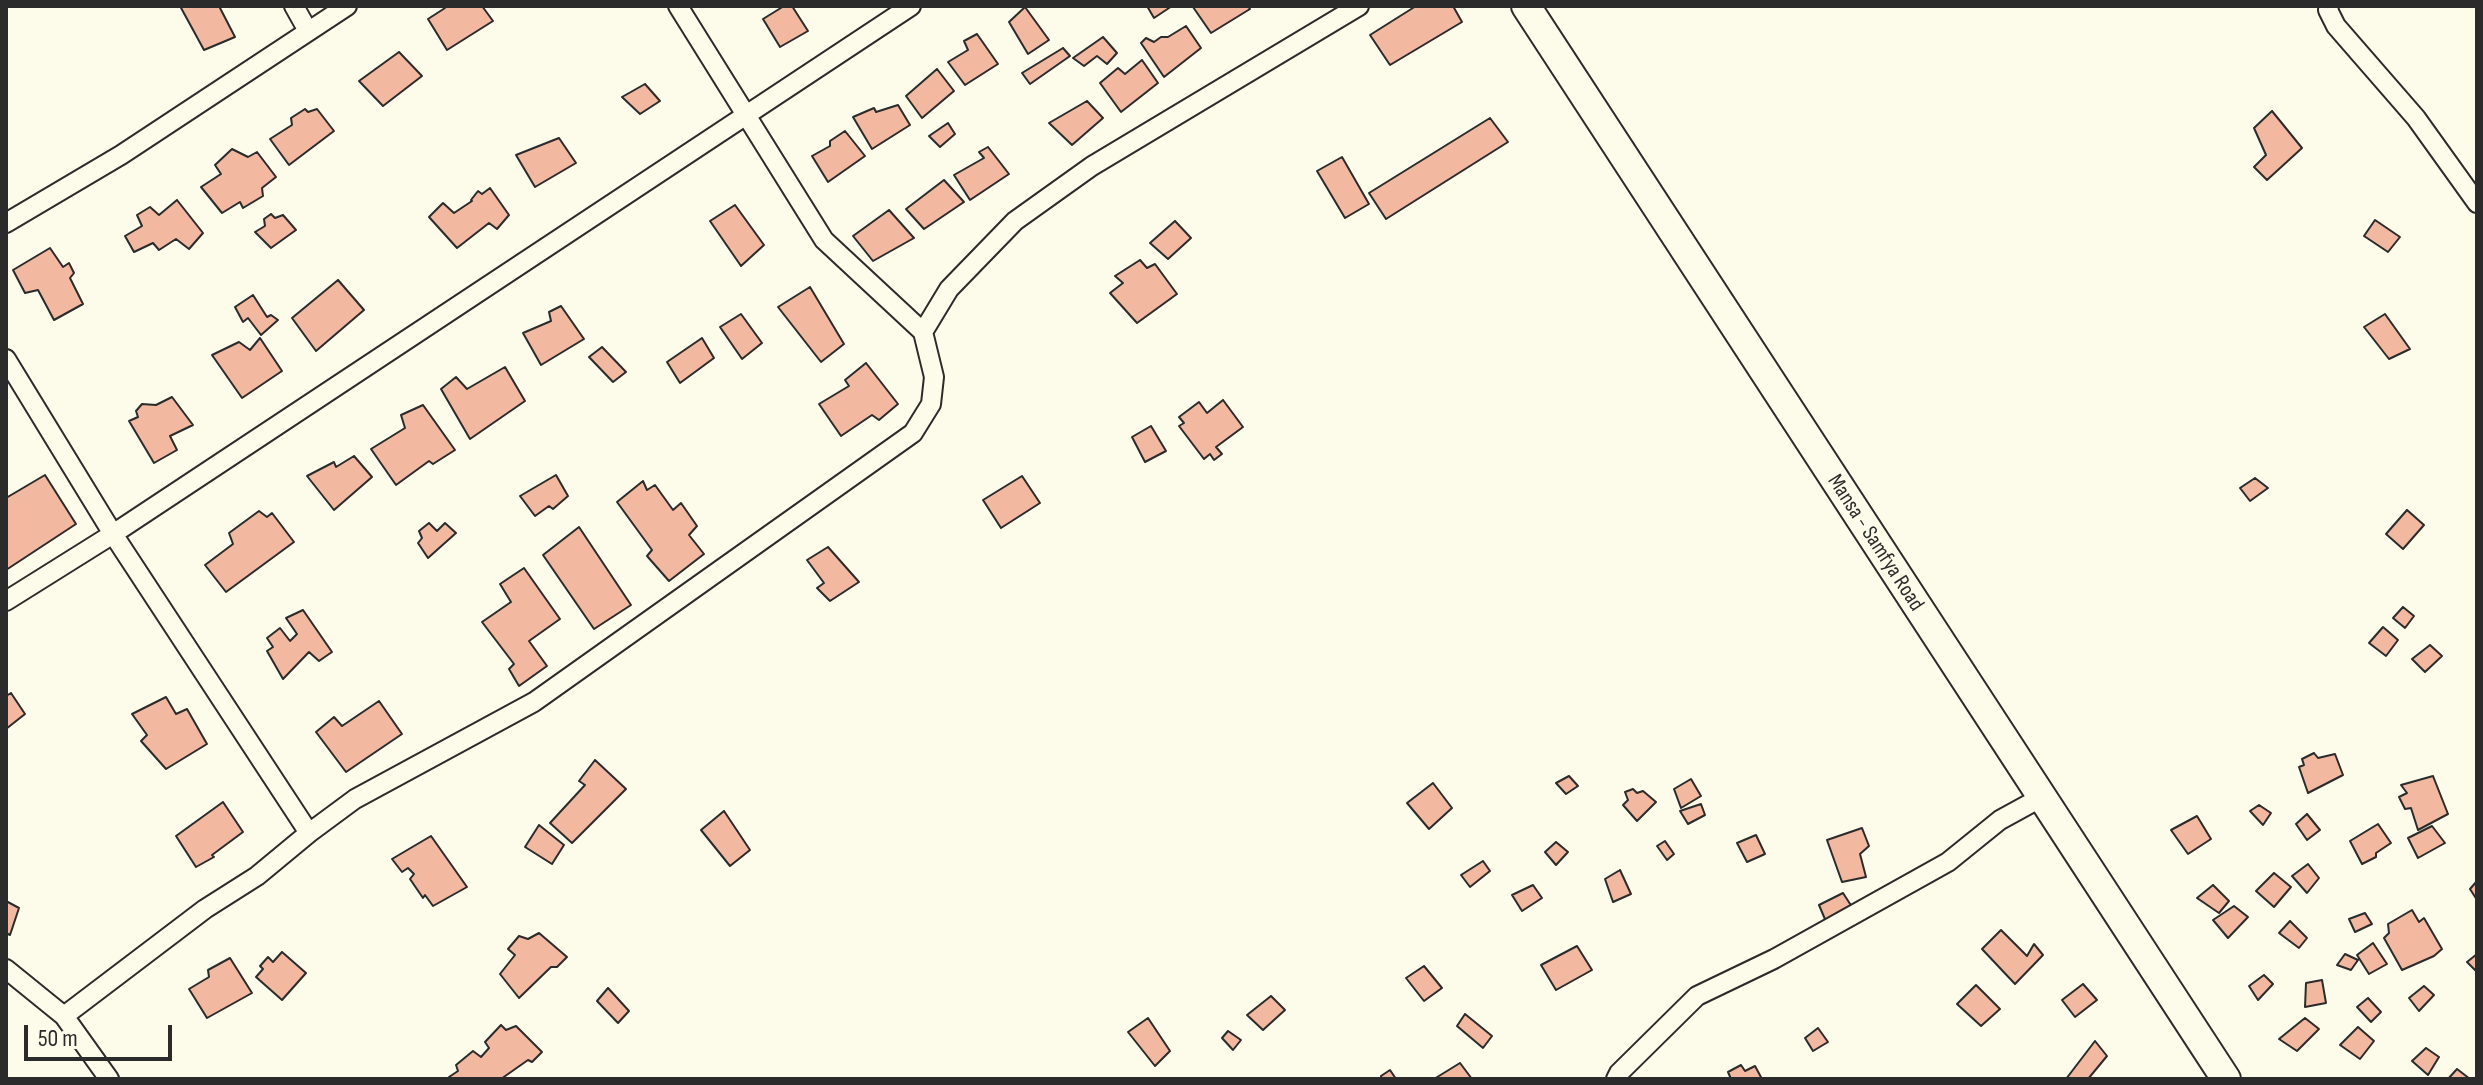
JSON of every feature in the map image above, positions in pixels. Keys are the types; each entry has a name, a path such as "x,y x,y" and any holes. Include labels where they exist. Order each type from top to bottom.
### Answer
{"main road":[{"name":"Mansa - Samfya Road","path":"1526,6 2226,1079"}],"street":[{"path":"294,6 308,31"},
{"path":"6,223 121,155 347,6"},
{"path":"64,1016 193,918 257,876 355,799 534,702 913,433 931,404 934,377 923,332 824,240 678,6"},
{"path":"6,601 113,534 911,6"},
{"path":"923,332 949,289 1015,221 1092,166 1359,6"},
{"path":"2329,6 2336,26 2416,118 2477,203"},
{"path":"6,359 113,534 309,833"},
{"path":"1616,1079 1697,996 1774,959 1948,862 2000,820 2042,797"},
{"path":"6,969 64,1016 109,1079"}],"building":[{"path":"180,6 219,6 235,37 204,50"},
{"path":"444,6 482,6 493,21 447,50 428,19"},
{"path":"784,6 792,6 808,31 780,47 763,19"},
{"path":"1147,6 1172,6 1154,18"},
{"path":"1248,6 1250,9 1211,33 1193,7"},
{"path":"1416,6 1453,6 1462,22 1390,65 1370,35"},
{"path":"1025,7 1049,40 1028,54 1009,22"},
{"path":"1186,26 1201,48 1164,77 1141,43 1146,38 1154,42 1168,37"},
{"path":"977,34 998,64 965,85 948,62 968,50 964,41"},
{"path":"1103,37 1117,53 1107,64 1097,56 1084,66 1073,58"},
{"path":"1063,48 1070,56 1030,84 1022,73"},
{"path":"399,52 422,76 383,106 359,81"},
{"path":"1142,60 1158,83 1121,112 1100,83 1118,68 1125,74"},
{"path":"937,69 954,91 922,118 906,96"},
{"path":"645,84 660,101 640,114 622,97"},
{"path":"1087,101 1103,118 1072,145 1049,123"},
{"path":"898,105 910,125 872,149 853,117 874,108 876,112"},
{"path":"305,109 308,112 317,109 334,131 289,165 270,139 292,125 291,118"},
{"path":"2272,111 2302,148 2267,180 2254,167 2266,155 2254,128"},
{"path":"1490,118 1508,142 1386,219 1369,193"},
{"path":"948,123 955,134 940,147 929,136"},
{"path":"845,131 865,156 828,182 812,156 830,146 830,141"},
{"path":"559,138 576,163 535,187 516,155"},
{"path":"988,147 1009,174 970,200 954,175 984,158 979,152"},
{"path":"232,149 248,157 257,152 276,177 262,188 263,196 243,208 240,202 222,213 201,187 221,174 215,165"},
{"path":"1342,157 1369,204 1345,218 1317,171"},
{"path":"944,180 964,202 924,229 906,209"},
{"path":"490,188 509,215 497,229 489,223 457,248 429,217 443,203 454,213 472,201 478,191 482,194"},
{"path":"177,200 203,233 189,249 176,239 159,250 153,243 134,252 125,236 142,226 137,215 150,207 159,215"},
{"path":"735,205 764,245 741,266 710,221"},
{"path":"889,210 914,238 873,261 853,236"},
{"path":"271,214 275,218 283,215 296,230 271,248 255,232 265,226 264,219"},
{"path":"2375,220 2400,237 2388,252 2364,236"},
{"path":"1175,221 1191,238 1168,259 1150,243"},
{"path":"50,248 63,267 69,263 74,273 70,278 83,304 54,320 38,290 25,293 13,270"},
{"path":"1140,260 1147,268 1155,264 1177,294 1137,323 1110,293 1123,283 1115,276"},
{"path":"338,280 364,310 316,351 292,318"},
{"path":"810,287 844,344 821,362 778,307"},
{"path":"253,295 267,317 271,315 278,320 261,335 248,318 243,322 235,307"},
{"path":"561,306 584,339 541,365 523,333 551,321 549,312"},
{"path":"741,314 762,343 742,359 720,327"},
{"path":"2385,314 2410,349 2389,359 2364,327"},
{"path":"260,338 282,371 242,398 212,355 239,342 250,350"},
{"path":"702,338 714,358 680,383 667,362"},
{"path":"602,347 626,372 613,382 589,357"},
{"path":"866,363 898,404 879,420 872,415 841,436 819,404 849,386 845,380"},
{"path":"505,367 525,401 470,439 441,389 456,377 467,389"},
{"path":"172,397 193,425 170,436 177,450 154,463 129,421 138,417 136,411 142,404 156,405"},
{"path":"1223,400 1243,427 1216,447 1222,454 1214,460 1210,454 1204,459 1179,426 1184,423 1179,417 1199,402 1207,413"},
{"path":"423,405 455,450 433,464 429,461 396,485 371,449 405,428 401,415"},
{"path":"1151,426 1166,451 1145,462 1132,437"},
{"path":"354,456 372,477 334,510 307,476 334,462 336,467"},
{"path":"45,475 76,524 6,570 6,498"},
{"path":"556,475 568,496 553,509 549,506 535,516 520,496"},
{"path":"1022,476 1040,503 1001,528 983,500"},
{"path":"2255,478 2268,488 2250,501 2240,488"},
{"path":"643,481 647,490 655,485 673,510 681,503 697,526 689,535 704,554 669,581 647,556 652,550 617,502"},
{"path":"2407,510 2424,525 2403,549 2386,534"},
{"path":"259,511 267,517 272,513 294,542 226,592 205,565 233,544 229,533"},
{"path":"429,523 437,531 445,523 456,533 428,558 418,543 422,538 419,531"},
{"path":"579,527 631,605 594,629 543,555"},
{"path":"828,547 859,582 830,601 817,588 824,583 807,560"},
{"path":"524,568 560,619 529,641 547,666 519,686 509,669 514,664 482,622 511,602 500,584"},
{"path":"2403,607 2414,616 2405,628 2393,618"},
{"path":"303,610 332,652 319,661 309,652 283,679 267,651 273,647 267,638 280,628 290,641 297,634 286,618"},
{"path":"2383,627 2398,640 2386,656 2369,643"},
{"path":"2430,645 2442,656 2425,672 2412,659"},
{"path":"11,693 25,714 6,729 6,696"},
{"path":"166,697 176,714 187,709 207,744 166,769 141,741 147,735 132,714"},
{"path":"379,701 402,734 346,772 316,732 334,717 342,726"},
{"path":"2314,753 2318,758 2335,754 2343,775 2308,793 2299,767 2304,765 2302,759"},
{"path":"595,760 626,789 572,843 550,823 585,785 579,781"},
{"path":"1569,776 1578,786 1566,794 1556,783"},
{"path":"2433,776 2448,814 2418,830 2411,808 2405,809 2399,797 2407,793 2401,785"},
{"path":"1691,779 1701,796 1681,808 1674,789"},
{"path":"1433,783 1452,808 1429,829 1407,803"},
{"path":"1633,789 1637,793 1643,791 1656,802 1637,821 1623,805 1628,800 1625,792"},
{"path":"223,802 243,832 212,855 214,857 196,867 176,836"},
{"path":"1701,804 1705,815 1688,824 1680,811"},
{"path":"2259,805 2271,813 2263,825 2250,811"},
{"path":"724,811 750,850 730,866 701,830"},
{"path":"2307,814 2320,830 2307,840 2296,824"},
{"path":"2197,816 2211,839 2188,854 2171,830"},
{"path":"2378,824 2391,843 2376,853 2376,857 2362,864 2350,841"},
{"path":"539,825 564,845 552,864 525,847"},
{"path":"2432,826 2445,843 2418,858 2408,838"},
{"path":"1862,828 1869,846 1860,854 1866,877 1842,882 1827,840"},
{"path":"1756,835 1765,854 1747,862 1737,843"},
{"path":"431,836 467,887 433,906 425,895 423,898 410,879 414,874 408,868 402,872 392,859"},
{"path":"1665,841 1674,854 1667,860 1657,846"},
{"path":"1556,842 1568,852 1556,865 1545,852"},
{"path":"1483,861 1490,871 1470,887 1461,875"},
{"path":"2308,864 2319,878 2307,893 2292,876"},
{"path":"1620,870 1631,894 1613,902 1605,879"},
{"path":"2274,873 2291,887 2274,907 2256,891"},
{"path":"2477,881 2477,900 2470,889"},
{"path":"1533,885 1542,898 1522,911 1512,895"},
{"path":"2213,885 2229,901 2219,913 2197,898"},
{"path":"1843,893 1854,910 1827,924 1819,905"},
{"path":"6,901 19,908 10,935 6,933"},
{"path":"2234,906 2248,917 2228,938 2213,920"},
{"path":"2412,910 2419,922 2424,918 2442,949 2434,956 2402,970 2384,938 2389,933 2388,924"},
{"path":"2365,913 2372,924 2355,932 2349,919"},
{"path":"2290,921 2307,938 2299,948 2279,933"},
{"path":"2001,930 2027,956 2034,944 2043,955 2015,984 1982,949"},
{"path":"539,933 567,957 557,967 551,967 519,998 500,974 515,955 508,949 519,936 528,939"},
{"path":"2373,943 2387,964 2369,974 2357,955"},
{"path":"1577,946 1592,970 1556,990 1541,965"},
{"path":"282,952 306,973 282,1000 256,977 268,957 273,962"},
{"path":"2345,954 2358,960 2351,970 2337,965"},
{"path":"2477,954 2477,972 2467,962"},
{"path":"230,958 252,993 207,1018 189,989 209,977 208,970"},
{"path":"1424,966 1442,988 1424,1001 1406,978"},
{"path":"2264,975 2273,984 2258,1000 2249,986"},
{"path":"2322,980 2326,1003 2305,1007 2306,983"},
{"path":"2083,984 2097,1000 2075,1017 2062,1000"},
{"path":"1976,985 2000,1009 1981,1026 1957,1004"},
{"path":"2424,986 2434,995 2419,1011 2409,998"},
{"path":"608,988 629,1011 618,1023 597,1001"},
{"path":"1271,996 1285,1010 1263,1030 1247,1015"},
{"path":"2368,998 2381,1012 2371,1022 2357,1007"},
{"path":"1465,1014 1492,1036 1483,1048 1457,1026"},
{"path":"1148,1018 1170,1051 1155,1066 1128,1032"},
{"path":"2305,1018 2319,1029 2297,1051 2279,1039"},
{"path":"501,1025 506,1030 516,1026 542,1052 532,1062 528,1060 501,1079 450,1079 458,1071 456,1065 473,1051 481,1057 489,1048 485,1042"},
{"path":"2358,1027 2374,1041 2360,1059 2340,1045"},
{"path":"1818,1028 1828,1042 1813,1051 1805,1038"},
{"path":"1228,1031 1241,1040 1233,1050 1222,1038"},
{"path":"2095,1041 2107,1056 2088,1079 2066,1079"},
{"path":"2426,1048 2439,1057 2428,1075 2412,1061"},
{"path":"1460,1063 1472,1079 1434,1079"},
{"path":"1741,1065 1745,1071 1755,1066 1762,1079 1731,1079 1728,1072"},
{"path":"2457,1069 2470,1079 2448,1079"},
{"path":"1390,1070 1396,1079 1381,1079 1381,1076"}]}
